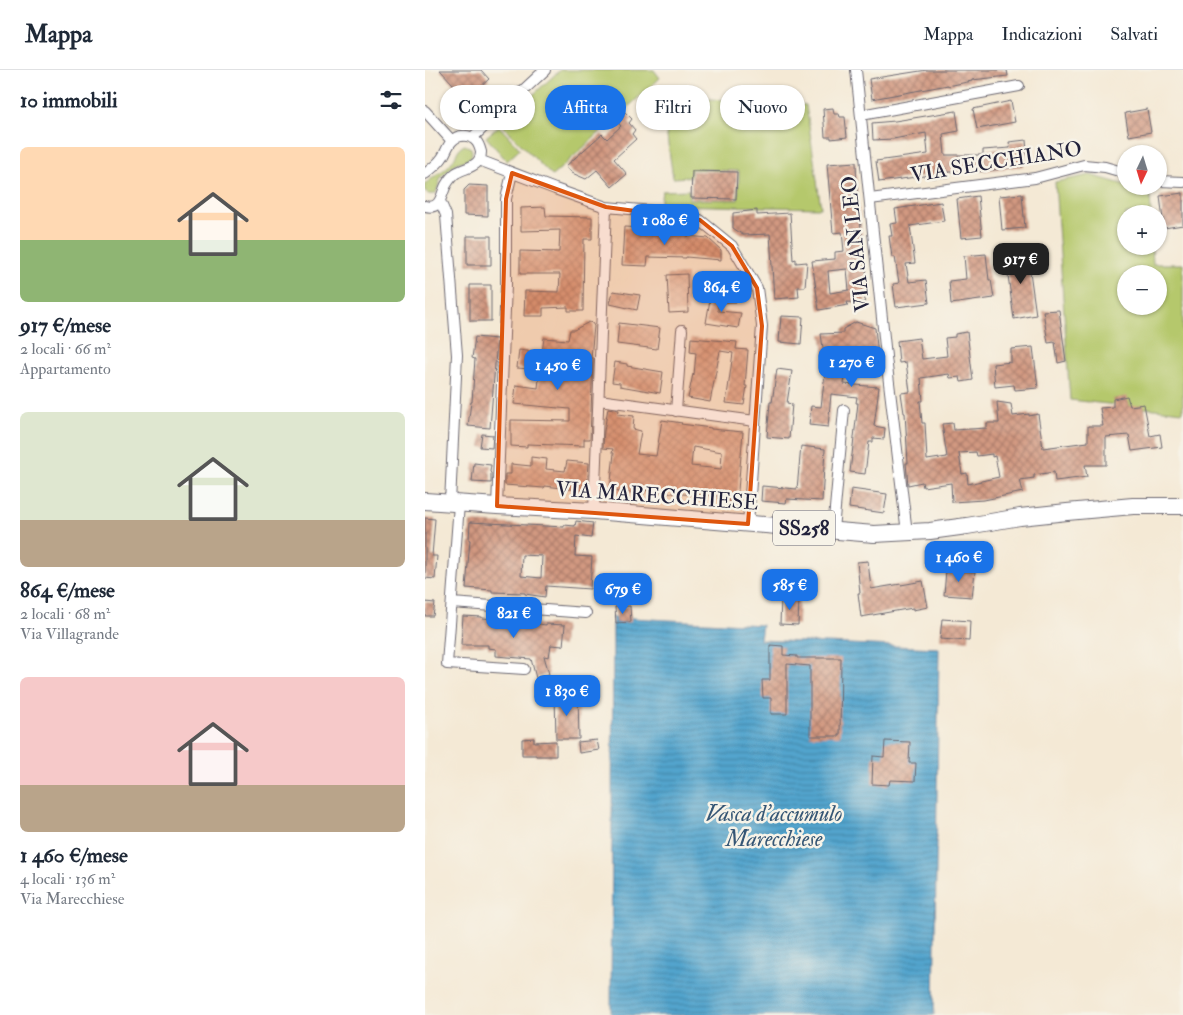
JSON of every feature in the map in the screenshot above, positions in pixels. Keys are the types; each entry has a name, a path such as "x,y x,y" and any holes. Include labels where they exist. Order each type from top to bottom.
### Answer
{"main road":[{"name":"VIA MARECCHIESE","path":"425,501 594,510 874,534 907,533 1020,517 1133,506 1183,506"}],"street":[{"path":"472,138 545,70"},
{"name":"VIA SAN LEO","path":"856,70 887,366 907,533"},
{"path":"861,115 1019,86"},
{"path":"425,111 452,141"},
{"path":"425,174 443,158 452,141 456,138 461,136 472,138 481,150 476,164 452,176 445,186 440,201 434,206 425,206"},
{"path":"479,160 606,207 653,211 700,220 732,246 757,288 762,326 748,524"},
{"name":"VIA SECCHIANO","path":"870,199 1035,178 1084,165 1105,166 1117,170"},
{"path":"497,506 506,294 506,199 512,173"},
{"path":"1167,181 1183,182"},
{"path":"440,201 446,215 457,355 452,603 447,664 524,669"},
{"path":"594,510 606,207"},
{"path":"676,411 681,330"},
{"path":"599,400 755,421"},
{"path":"833,530 844,410"},
{"path":"452,603 586,614"}],"highlighted area":[{"path":"512,173 606,207 700,220 732,246 757,288 762,326 748,524 497,506 506,199"}],"green space":[{"path":"560,70 654,70 660,78 652,85 636,85 636,100 626,109 626,85 545,85 545,130 603,130 552,176 507,130 535,130 535,93"},
{"path":"710,99 720,100 720,130 805,130 806,105 821,208 660,205 662,191 689,190 689,199 738,200 739,171 691,169 690,177 673,178 666,130 710,130"},
{"path":"494,130 503,130 520,149 507,161 486,137"},
{"path":"465,145 471,148 471,157 456,163 441,177 436,193 427,193 425,191 425,184 447,167 459,149"},
{"path":"1090,175 1117,183 1117,195 1150,195 1151,205 1117,205 1117,255 1152,255 1153,264 1183,264 1183,412 1070,400 1055,182"}],"water":[{"name":"Vasca d'accumulo Marecchiese","path":"613,617 762,625 760,640 939,648 934,1015 611,1015"}],"building":[{"path":"440,70 481,70 489,79 482,85 454,85"},
{"path":"927,70 1007,70 1008,76 972,80 872,99 869,79"},
{"path":"1011,101 1015,122 977,129 973,109"},
{"path":"833,108 834,114 845,117 847,137 831,139 831,137 825,137 823,109"},
{"path":"1147,109 1151,132 1129,136 1125,113"},
{"path":"956,111 959,131 943,134 945,155 983,155 983,150 1010,148 1009,142 1026,140 1027,153 1024,154 1024,166 976,172 947,172 948,177 931,178 931,175 879,182 876,161 928,154 926,133 893,139 873,140 872,123"},
{"path":"626,113 632,119 629,123 635,130 632,134 636,139 614,159 627,174 612,187 597,170 586,179 572,173 566,166 602,134 607,139 617,130 626,130"},
{"path":"856,162 857,194 868,286 864,303 847,302 848,305 819,310 812,261 835,259 835,252 844,251 842,232 833,233 827,164","holes":["847,269 849,290 830,293 828,271"]},
{"path":"692,171 737,172 736,199 691,198"},
{"path":"469,185 488,186 488,216 464,215 464,190"},
{"path":"1183,193 1183,225 1167,228 1167,205 1161,205 1160,196"},
{"path":"1022,194 1025,228 1002,230 999,196"},
{"path":"978,196 982,236 961,238 957,199"},
{"path":"941,202 944,221 910,226 915,263 906,264 909,282 926,280 929,303 896,307 893,284 899,283 889,236 892,236 890,224 897,223 895,209"},
{"path":"545,207 546,216 592,217 592,239 584,239 583,311 568,311 568,307 543,308 543,316 524,316 525,291 559,292 560,274 520,274 520,251 559,252 560,230 521,231 521,208"},
{"path":"757,210 757,215 790,213 793,260 796,259 796,263 807,262 805,287 798,287 799,297 774,299 770,234 743,235 733,228 733,213"},
{"path":"624,227 687,229 687,236 708,238 721,250 721,260 686,257 648,257 647,266 622,265"},
{"path":"467,236 491,236 491,265 467,265"},
{"path":"1016,249 1027,250 1036,315 1014,319 1006,261 1011,260 1011,255 1017,255"},
{"path":"986,254 989,280 991,280 994,298 951,304 949,281 966,279 964,256"},
{"path":"687,274 688,312 669,313 667,275"},
{"path":"470,285 491,285 491,321 470,321"},
{"path":"613,291 640,295 637,310 610,304"},
{"path":"711,294 736,298 736,302 718,303 718,311 741,313 738,328 706,323"},
{"path":"1059,310 1066,361 1058,363 1055,342 1048,343 1043,311"},
{"path":"781,316 803,317 801,344 779,342"},
{"path":"589,322 594,326 591,358 593,358 590,439 584,439 584,446 527,444 527,447 511,446 511,420 570,421 570,409 514,404 516,385 538,388 540,370 517,368 519,350 542,353 544,338 568,340 570,330 574,330","holes":["558,349 578,351 577,368 557,366"]},
{"path":"856,322 875,328 878,355 860,364 847,362 844,384 879,387 874,426 885,428 884,439 873,438 873,442 869,442 865,474 850,472 858,403 856,403 857,397 831,394 828,427 809,425 811,406 821,407 825,373 837,374 835,354 824,355 821,334 843,333 843,329"},
{"path":"619,323 660,328 657,349 617,344"},
{"path":"967,332 973,380 961,382 960,377 950,378 949,374 921,378 923,401 920,401 922,423 925,423 927,460 947,457 942,424 953,423 954,430 987,428 987,423 999,423 997,402 1011,404 1013,416 1038,414 1043,448 1088,442 1088,426 1103,426 1100,408 1113,407 1113,399 1127,396 1130,406 1144,404 1150,436 1160,434 1162,447 1132,451 1129,435 1106,437 1106,465 1085,465 1087,477 1055,481 1054,472 1034,475 1034,478 1020,480 1023,492 984,500 952,502 951,483 923,487 922,482 908,485 905,413 901,393 910,392 906,362 899,363 897,341 919,338 922,359 947,356 945,338 955,337 955,334","holes":["976,452 977,456 992,454 992,457 995,456 999,477 968,484 967,473 962,474 959,453"]},
{"path":"475,337 497,339 490,428 468,426 472,402 475,359 472,358"},
{"path":"691,338 737,342 736,349 748,350 745,386 747,386 744,405 726,403 733,353 720,351 710,402 688,398 694,375 696,353 690,352"},
{"path":"1033,347 1038,388 1015,390 1014,385 995,387 993,364 1011,362 1011,349"},
{"path":"615,362 663,372 660,393 620,386 620,383 612,382"},
{"path":"777,369 792,371 787,403 792,404 789,439 767,437 770,402 772,402"},
{"path":"608,408 619,410 618,414 634,416 633,429 641,431 637,454 656,456 662,420 711,429 743,432 737,502 718,500 718,496 644,490 644,494 610,491 614,453 612,453 613,449 603,448","holes":["693,447 722,452 721,469 691,466"]},
{"path":"482,434 493,435 492,448 480,447"},
{"path":"801,446 825,449 822,501 787,499 786,503 761,501 762,486 797,489"},
{"path":"531,457 547,459 546,469 565,471 567,461 589,463 587,491 545,486 544,488 505,485 505,474 511,474 511,464 531,466"},
{"path":"474,463 491,465 491,483 472,482"},
{"path":"851,489 887,494 884,513 849,508"},
{"path":"425,518 435,519 432,556 437,556 435,579 425,578"},
{"path":"576,521 593,523 591,538 576,536 575,556 592,557 590,589 546,586 545,597 525,593 492,592 492,590 466,588 470,522 575,526","holes":["522,555 542,556 541,578 521,576"]},
{"path":"868,561 871,589 923,581 928,607 861,617 857,562"},
{"path":"946,570 975,572 972,597 944,595"},
{"path":"781,598 799,598 798,625 780,624"},
{"path":"425,602 435,603 433,616 425,616"},
{"path":"630,606 631,622 616,623 615,607"},
{"path":"463,616 546,625 565,625 563,646 551,645 549,657 544,656 549,674 536,678 531,659 496,656 496,649 488,648 488,645 461,645"},
{"path":"942,619 970,621 969,641 940,639"},
{"path":"770,645 783,646 783,655 797,656 797,658 841,658 840,736 810,736 810,666 787,664 787,714 771,714 771,698 763,698 762,680 770,680"},
{"path":"578,694 579,739 556,739 555,695"},
{"path":"534,738 534,742 556,741 556,756 522,755 522,739"},
{"path":"597,740 599,750 579,753 578,742"},
{"path":"885,741 910,742 909,763 916,763 915,781 890,780 889,785 872,784 873,756 884,757"}]}
